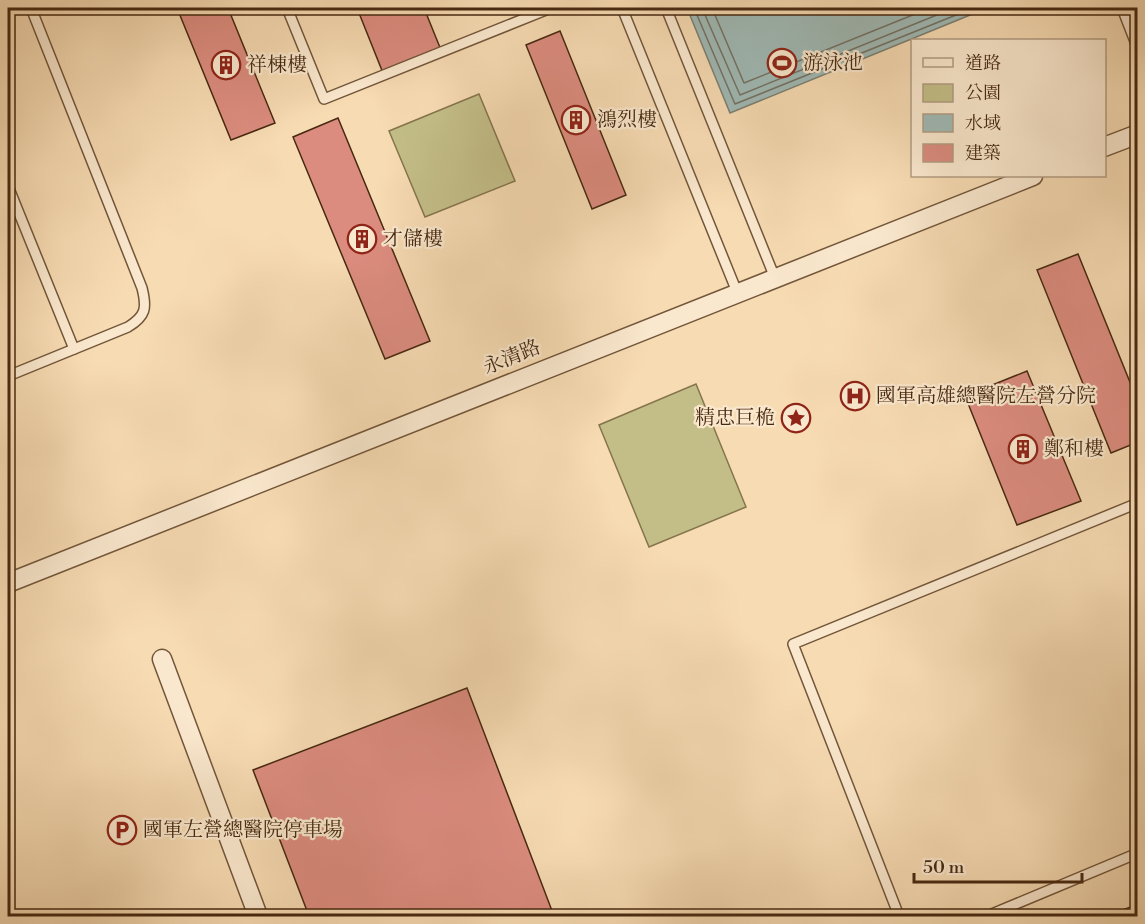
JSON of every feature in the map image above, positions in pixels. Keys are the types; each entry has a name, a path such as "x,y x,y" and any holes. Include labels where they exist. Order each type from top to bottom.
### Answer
{"street":[{"path":"1106,146 1137,134"},
{"name":"永清路","path":"8,583 1030,177"},
{"path":"162,659 258,916"}],"lane":[{"path":"8,376 134,323 145,313 146,305 142,288 31,8"},
{"path":"287,8 324,99 551,8"},
{"path":"622,8 737,292"},
{"path":"666,8 775,278"},
{"path":"1122,8 1137,49"},
{"path":"8,186 74,349"},
{"path":"899,916 793,644 1137,503"},
{"path":"987,916 1137,853"}],"green space":[{"path":"479,94 515,181 425,217 389,131"},
{"path":"696,384 746,507 649,547 599,425"}],"water":[{"name":"游泳池","path":"687,8 973,8 975,13 730,113"}],"building":[{"name":"祥棟樓","path":"177,8 228,8 275,123 231,140"},
{"path":"357,8 424,8 441,50 383,73"},
{"name":"鴻烈樓","path":"560,31 626,195 592,209 526,45"},
{"name":"才儲樓","path":"338,118 430,341 385,359 293,137"},
{"path":"1078,254 1138,402 1138,442 1111,453 1037,270"},
{"name":"鄭和樓","path":"1027,371 1081,501 1017,525 965,396"},
{"path":"467,688 554,916 309,916 253,770"},
{"path":"1138,904 1138,916 1116,916 1115,913"}],"place":[{"name":"游泳池","path":"782,63"},
{"name":"祥棟樓","path":"226,65"},
{"name":"鴻烈樓","path":"576,120"},
{"name":"才儲樓","path":"362,239"},
{"name":"國軍高雄總醫院左營分院","path":"855,396"},
{"name":"精忠巨桅","path":"796,418"},
{"name":"鄭和樓","path":"1023,449"},
{"name":"國軍左營總醫院停車場","path":"122,830"}]}
